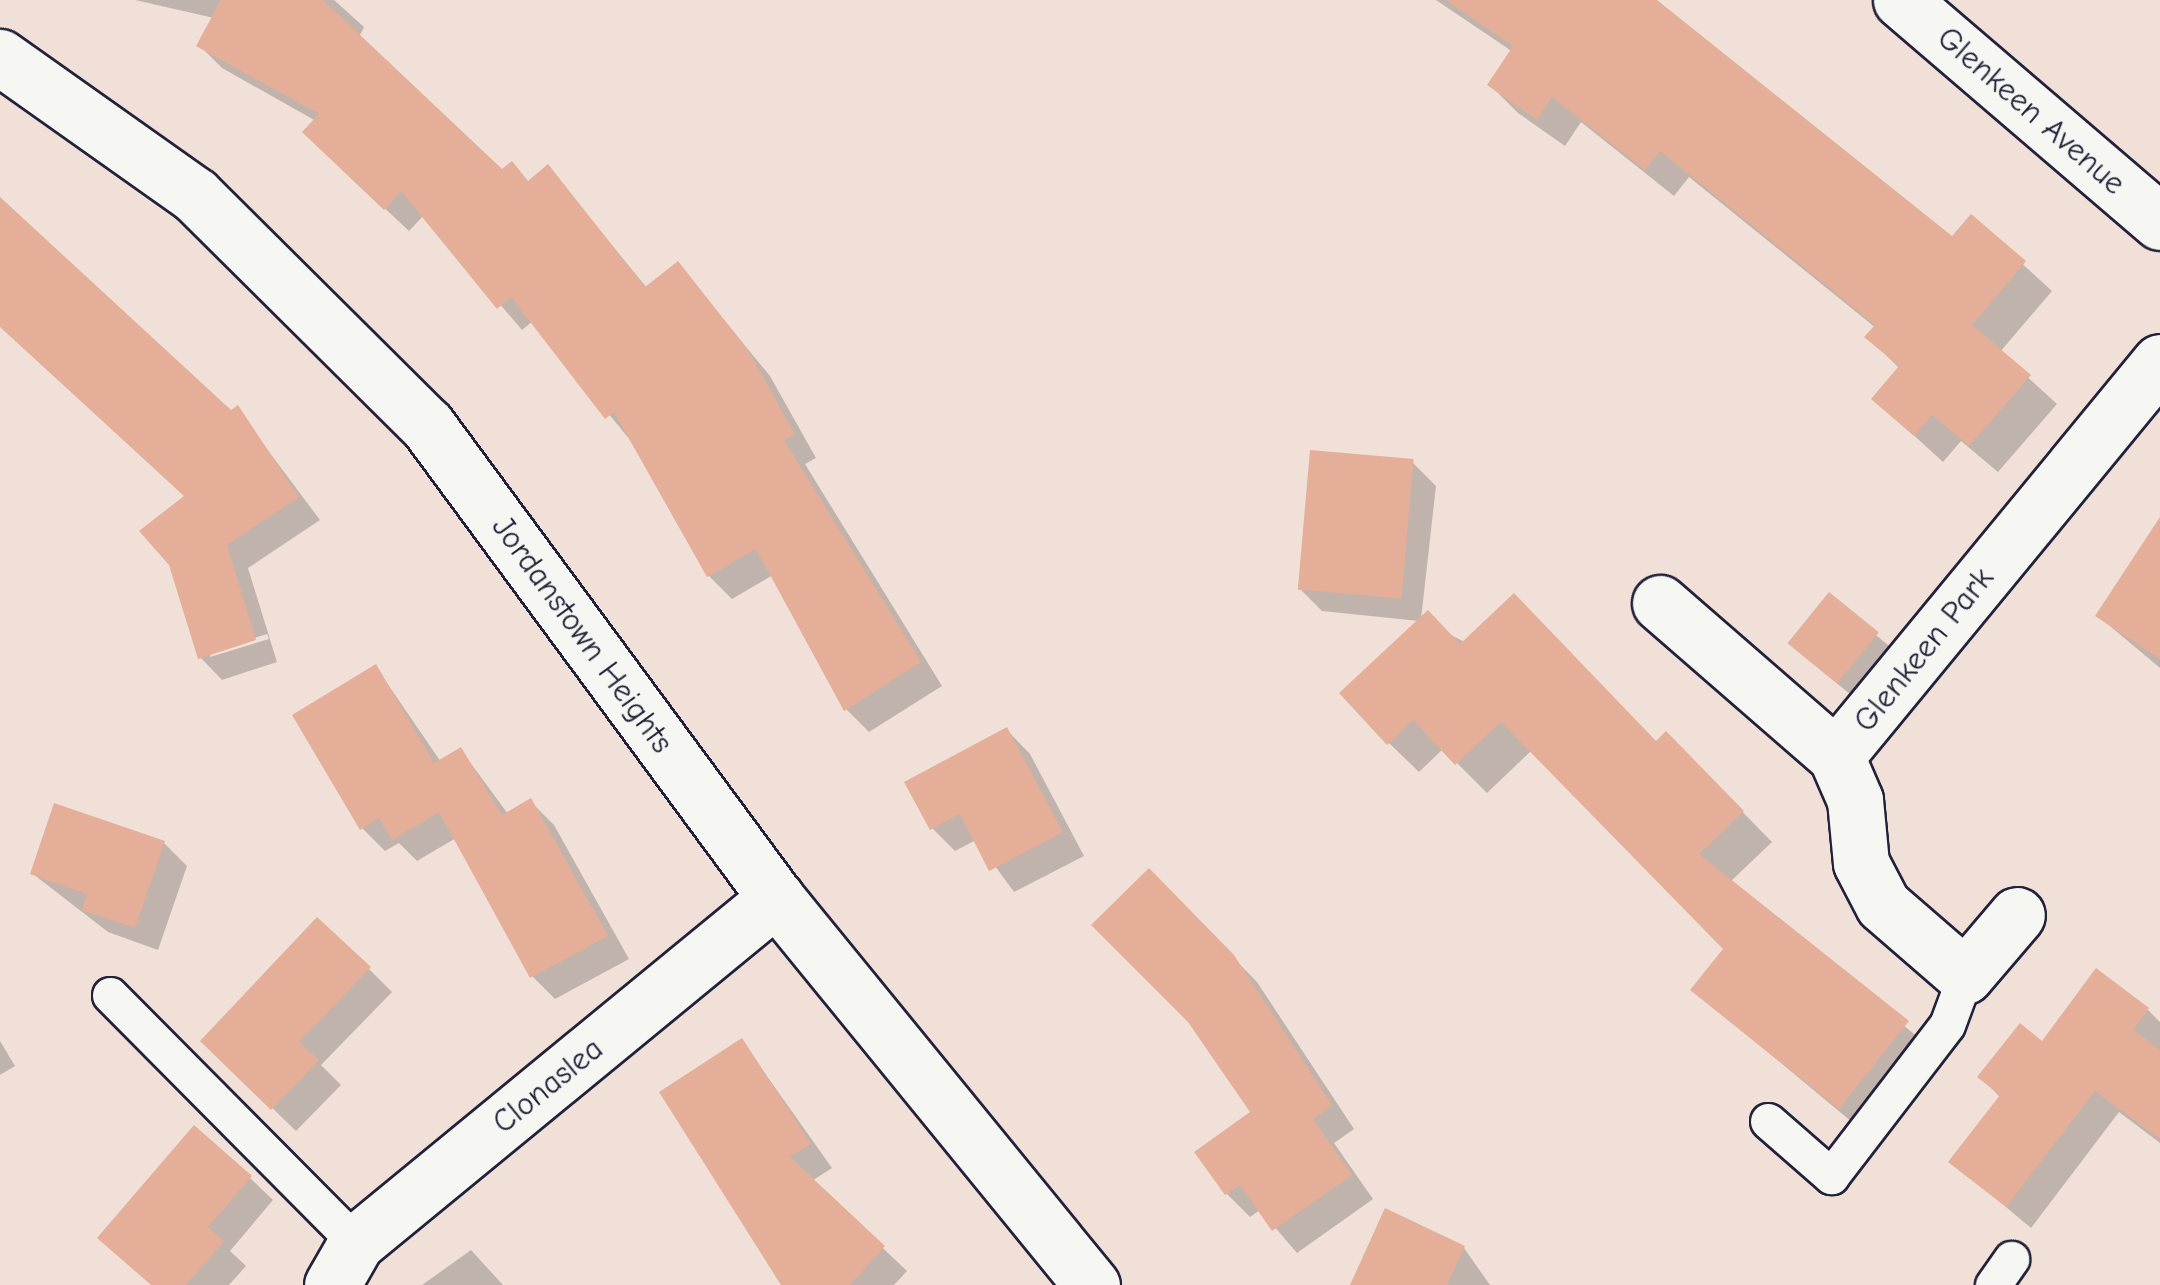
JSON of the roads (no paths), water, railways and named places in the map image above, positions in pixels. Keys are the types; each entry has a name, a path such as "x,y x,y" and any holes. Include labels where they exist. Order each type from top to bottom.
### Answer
{"street":[{"name":"Glenkeen Avenue","path":"1902,0 2160,222"},
{"name":"Jordanstown Heights","path":"0,57 195,195 428,425 776,898 1092,1285"},
{"name":"Glenkeen Park","path":"1660,603 1836,756 2160,362"},
{"path":"1836,756 1855,800 1860,862 1883,905 1966,976 2016,915"},
{"name":"Clonaslea","path":"344,1264 776,898"}],"lane":[{"path":"1768,1121 1830,1176 1948,1025 1966,976"},
{"path":"110,996 344,1264"}]}
